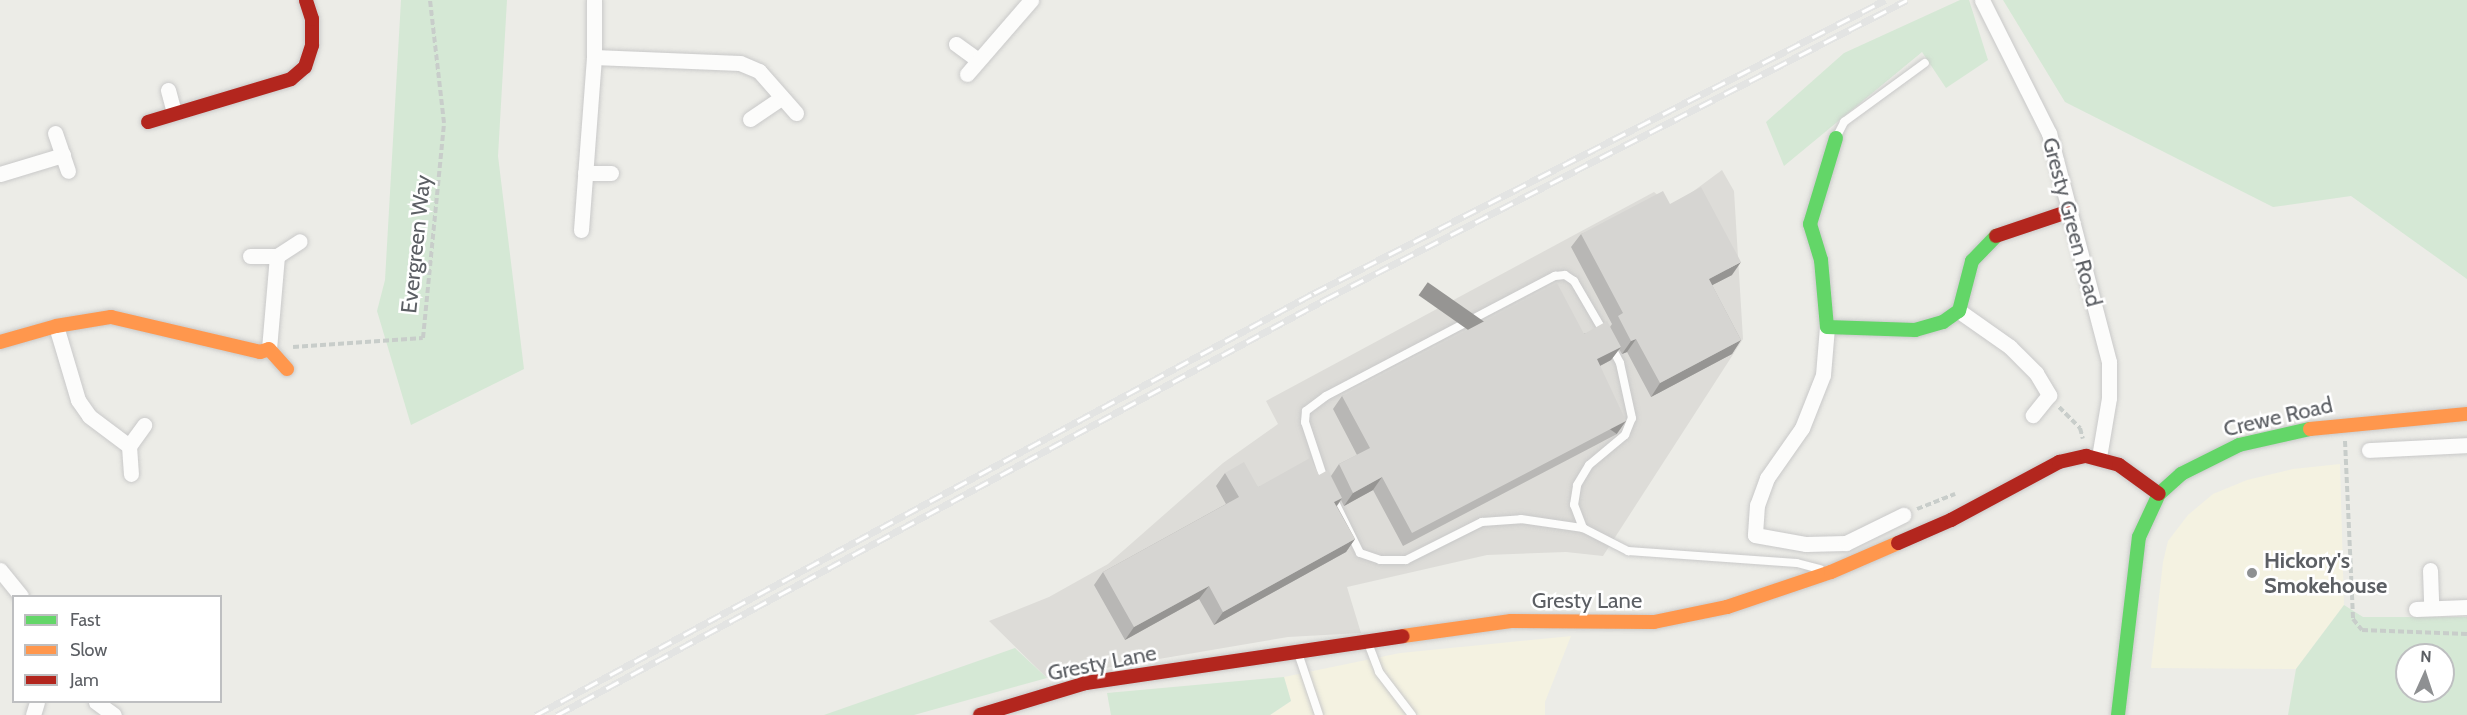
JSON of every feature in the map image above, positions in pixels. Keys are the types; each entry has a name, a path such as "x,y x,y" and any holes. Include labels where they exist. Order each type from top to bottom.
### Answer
{"street":[{"path":"148,122 174,112 291,79 305,67 312,45 312,19 306,0"},
{"path":"580,230 594,57 594,0"},
{"path":"967,74 1031,0"},
{"name":"Gresty Green Road","path":"1982,0 2049,133 2109,362 2109,398 2093,456"},
{"path":"956,44 978,60"},
{"path":"594,57 740,63 759,71 796,113"},
{"path":"168,90 174,112"},
{"path":"750,119 781,98"},
{"path":"55,133 68,171"},
{"path":"1836,138 1810,224 1821,260 1827,327 1823,375 1802,428 1767,478 1757,505 1755,535 1806,544 1846,543 1903,515"},
{"path":"0,174 63,155"},
{"path":"585,173 611,173"},
{"path":"1827,327 1915,330 1943,322 1959,311 1972,261 1991,238 2070,212"},
{"path":"250,256 277,256 300,241"},
{"path":"277,256 269,349 287,369"},
{"path":"1959,311 2010,347 2036,373 2049,395 2032,415"},
{"path":"0,342 56,326 111,317 240,348 260,352 269,349"},
{"path":"56,326 78,400 88,416 129,446"},
{"name":"Crewe Road","path":"2118,715 2134,559 2143,524 2159,494 2181,474 2220,452 2344,423 2467,414"},
{"path":"131,474 129,446 144,425"},
{"path":"2369,450 2467,445"},
{"path":"2093,456 2119,465 2159,494"},
{"name":"Gresty Lane","path":"980,715 1086,682 1297,651 1511,621 1654,622 1726,607 1831,572 1951,520 2059,462 2093,456"},
{"path":"0,570 19,595"},
{"path":"2430,570 2424,608 2467,607"},
{"path":"97,703 114,715"}],"lane":[{"path":"1836,138 1844,122 1925,63"},
{"path":"1583,528 1574,505 1577,485 1589,465 1625,435 1632,418 1620,363 1583,293 1565,275 1555,276 1326,396 1306,411 1305,422 1322,475 1360,553 1380,560 1406,560 1482,522 1521,519 1583,528 1628,551 1797,563 1831,572"},
{"path":"1368,641 1379,672 1412,715"},
{"path":"1297,651 1315,713"}],"path":[{"name":"Evergreen Way","path":"269,349 423,338 444,123 430,0"},
{"path":"2049,395 2080,429 2093,456"},
{"path":"2344,423 2352,619 2362,630 2467,634"}],"shaded area":[{"path":"1722,170 1734,191 1743,339 1603,556 1566,552 1487,555 1347,587 1361,633 1288,637 1047,678 989,621 1049,597 1108,564 1223,463 1278,424 1266,401 1654,192 1672,207"},
{"path":"2340,464 2344,605 2296,669 2151,668 2163,562 2168,541 2188,515 2213,494 2247,480 2293,469"},
{"path":"1571,636 1545,702 1545,715 1270,715 1291,701 1284,677 1400,653"}],"green space":[{"path":"401,0 507,0 498,156 524,369 411,425 377,311 385,280"},
{"path":"1960,0 1969,0 1988,60 1946,88 1922,52 1784,166 1766,122 1844,53"},
{"path":"2003,0 2467,0 2467,279 2351,196 2273,207 2065,102"},
{"path":"2344,605 2363,617 2467,617 2467,715 2288,715 2296,669"},
{"path":"1015,648 1047,678 914,715 824,715"},
{"path":"1284,677 1291,701 1270,715 1111,715 1107,693"}],"building":[{"path":"1701,187 1741,262 1709,279 1741,340 1660,383 1636,339 1631,341 1618,316 1623,313 1581,234 1663,191 1670,204"},
{"path":"1557,283 1584,334 1607,321 1621,347 1597,359 1626,421 1412,533 1382,477 1353,493 1339,464 1370,448 1342,396"},
{"path":"1310,458 1319,475 1328,470 1342,498 1334,502 1355,539 1223,612 1209,586 1134,627 1103,572 1239,497 1225,473 1244,462 1258,487"}],"railway":[{"path":"536,715 1314,293 1885,0"},
{"path":"557,715 1326,299 1907,0"}],"traffic: fast":[{"path":"1836,138 1810,224 1821,260 1827,327 1915,330 1943,322 1959,311 1972,261 1996,236"},
{"path":"2118,715 2139,537 2159,494 2181,474 2239,445 2310,429"}],"traffic: slow":[{"path":"0,342 56,326 111,317 260,352 269,349 287,369"},
{"path":"2310,429 2467,414"},
{"path":"1403,636 1511,621 1654,622 1727,607 1831,572 1898,543"}],"traffic: jam":[{"path":"148,122 291,79 305,67 312,45 312,19 306,0"},
{"path":"1996,236 2070,211"},
{"path":"1898,543 1951,520 2059,462 2086,456 2119,465 2159,494"},
{"path":"980,715 1086,683 1403,636"}],"place":[{"name":"Hickory's Smokehouse","path":"2252,573"}]}
